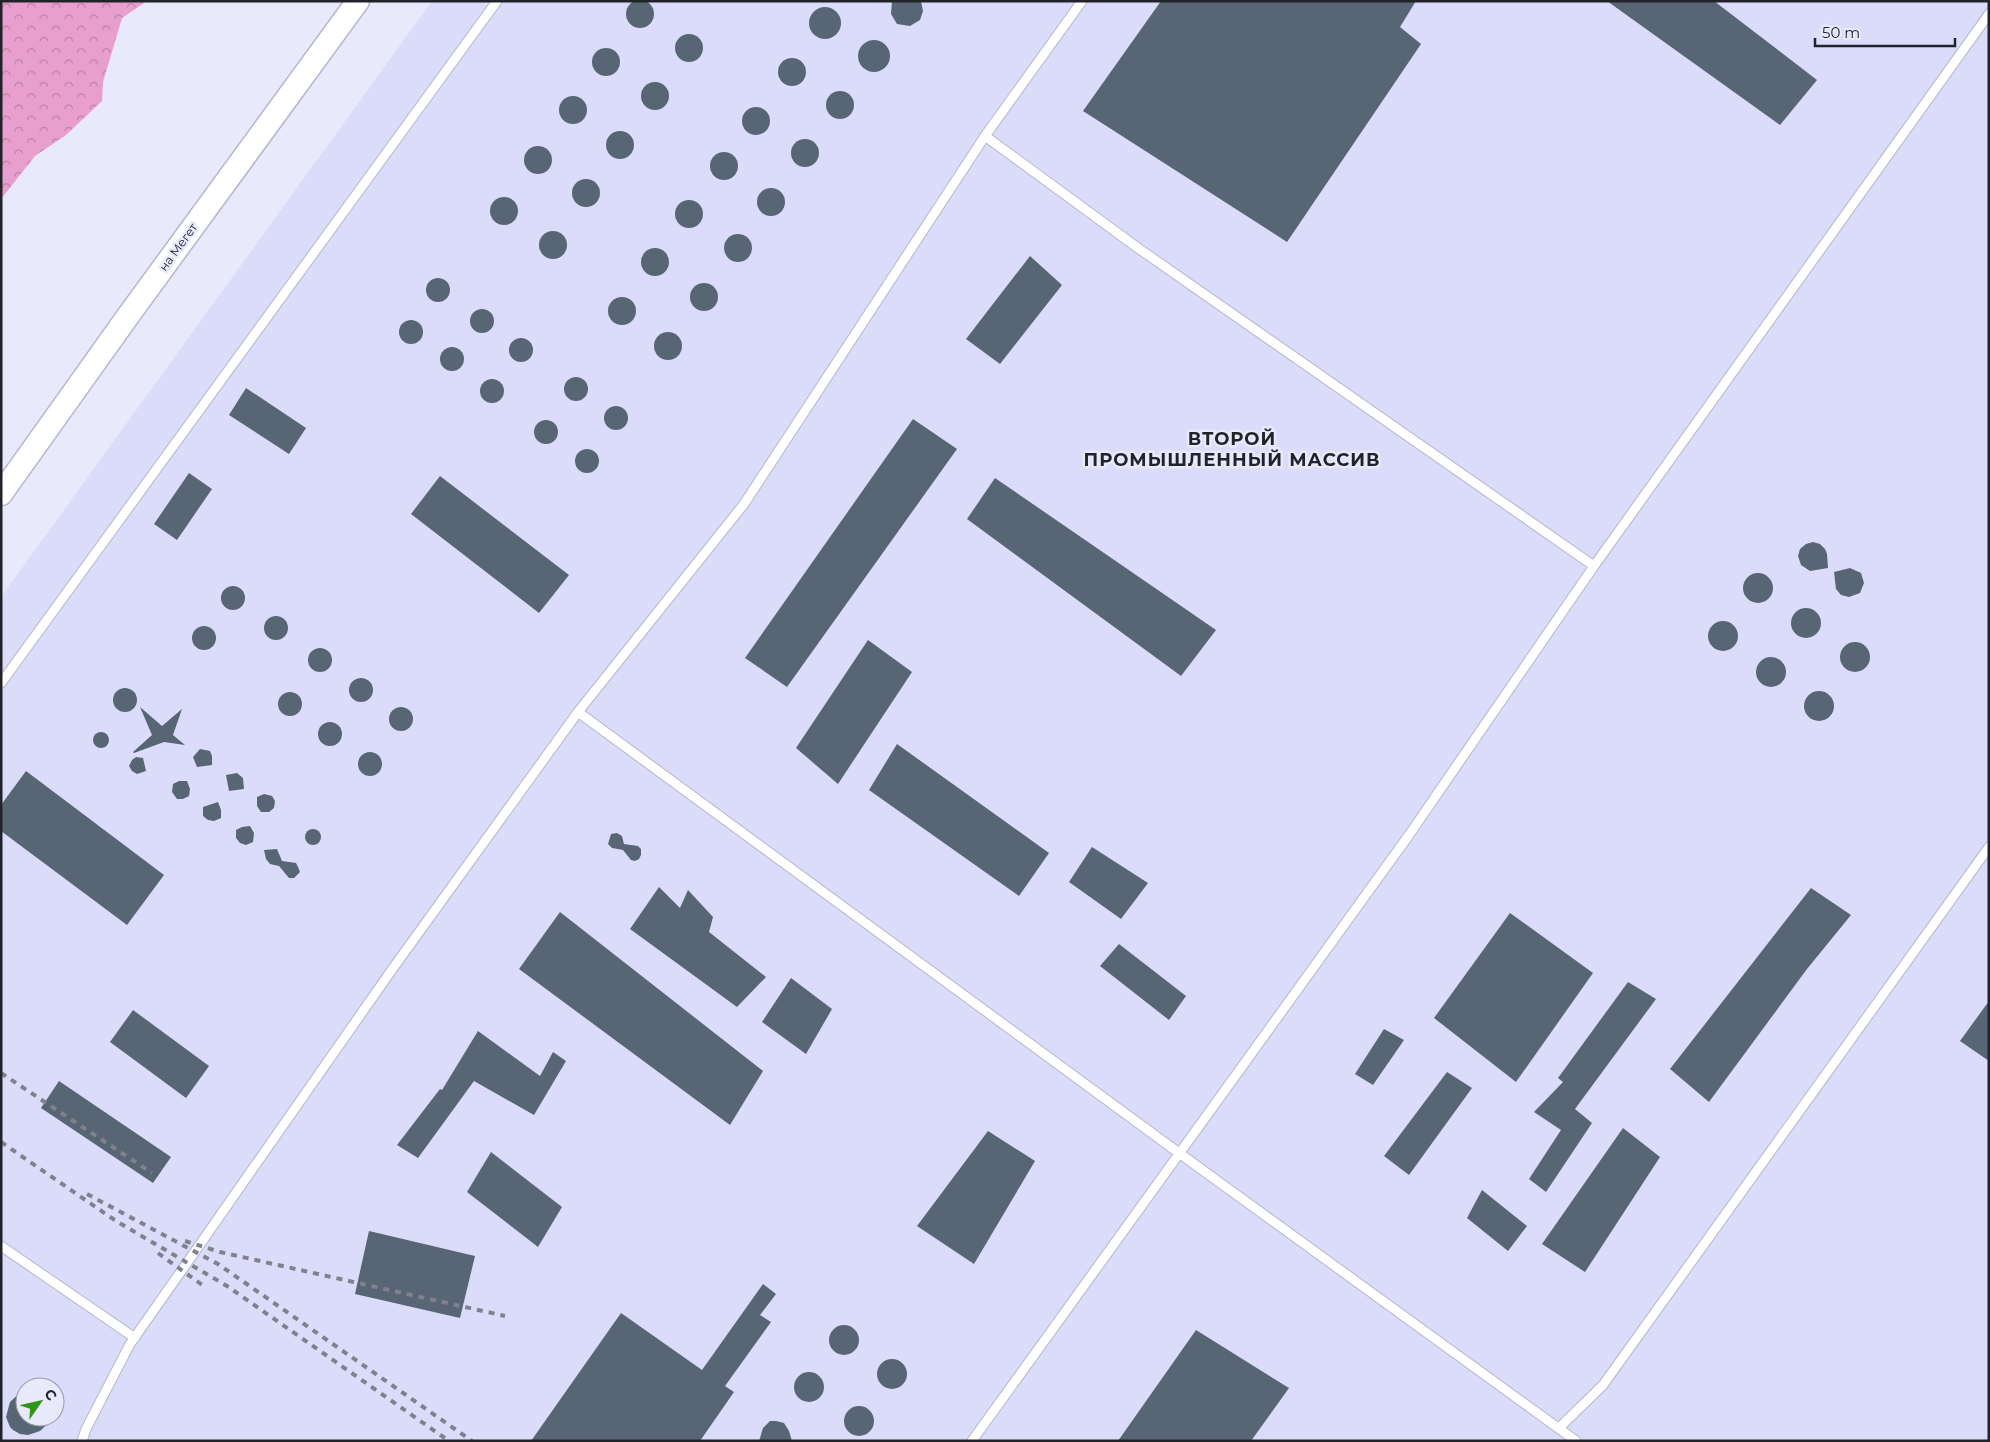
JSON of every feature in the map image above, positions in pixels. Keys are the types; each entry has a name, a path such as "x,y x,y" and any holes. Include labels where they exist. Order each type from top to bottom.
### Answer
{"street":[{"name":"на Мегет","path":"1,494 358,1"}],"lane":[{"path":"1,683 497,1"},
{"path":"82,1441 86,1429 134,1338 390,971 578,712 744,504 985,136 1082,1"},
{"path":"972,1441 1409,834 1594,566 1989,14"},
{"path":"985,136 1138,248 1594,566"},
{"path":"578,712 1179,1154 1576,1441"},
{"path":"1559,1428 1603,1385 1989,848"},
{"path":"1,1246 134,1338"}],"shaded area":[{"path":"432,1 1989,1 1989,1441 1,1441 1,597"}],"green space":[{"path":"1,1 147,1 122,18 103,82 102,101 66,135 35,156 1,199"}],"building":[{"path":"640,0 650,4 654,14 650,24 640,28 630,24 626,14 630,4"},
{"path":"892,1 921,1 923,11 920,20 910,26 897,24 891,14"},
{"path":"1161,1 1416,1 1400,27 1421,44 1287,242 1083,111"},
{"path":"1607,1 1714,1 1817,80 1780,125"},
{"path":"825,7 831,8 836,12 840,17 840,29 836,34 831,38 825,39 819,38 814,34 810,29 809,23 810,17 814,12 819,8"},
{"path":"689,34 699,38 703,48 699,58 689,62 679,58 675,48 679,38"},
{"path":"874,40 880,41 885,45 889,50 889,62 885,67 880,71 874,72 868,71 863,67 859,62 858,56 859,50 863,45 868,41"},
{"path":"606,48 616,52 620,62 616,72 606,76 596,72 592,62 596,52"},
{"path":"792,58 802,62 806,72 802,82 792,86 782,82 778,72 782,62"},
{"path":"655,82 665,86 669,96 665,106 655,110 645,106 641,96 645,86"},
{"path":"840,91 850,95 854,105 850,115 840,119 830,115 826,105 830,95"},
{"path":"573,96 583,100 587,110 583,120 573,124 563,120 559,110 563,100"},
{"path":"756,107 766,111 770,121 766,131 756,135 746,131 742,121 746,111"},
{"path":"620,131 630,135 634,145 630,155 620,159 610,155 606,145 610,135"},
{"path":"805,139 815,143 819,153 815,163 805,167 795,163 791,153 795,143"},
{"path":"538,146 548,150 552,160 548,170 538,174 528,170 524,160 528,150"},
{"path":"724,152 734,156 738,166 734,176 724,180 714,176 710,166 714,156"},
{"path":"586,179 596,183 600,193 596,203 586,207 576,203 572,193 576,183"},
{"path":"771,188 781,192 785,202 781,212 771,216 761,212 757,202 761,192"},
{"path":"504,197 514,201 518,211 514,221 504,225 494,221 490,211 494,201"},
{"path":"689,200 699,204 703,214 699,224 689,228 679,224 675,214 679,204"},
{"path":"553,231 563,235 567,245 563,255 553,259 543,255 539,245 543,235"},
{"path":"738,234 748,238 752,248 748,258 738,262 728,258 724,248 728,238"},
{"path":"655,248 665,252 669,262 665,272 655,276 645,272 641,262 645,252"},
{"path":"1030,256 1062,285 1000,364 966,339"},
{"path":"438,278 447,281 450,290 447,299 438,302 429,299 426,290 429,281"},
{"path":"704,283 714,287 718,297 714,307 704,311 694,307 690,297 694,287"},
{"path":"622,297 632,301 636,311 632,321 622,325 612,321 608,311 612,301"},
{"path":"482,309 491,312 494,321 491,330 482,333 473,330 470,321 473,312"},
{"path":"411,320 420,323 423,332 420,341 411,344 402,341 399,332 402,323"},
{"path":"668,332 678,336 682,346 678,356 668,360 658,356 654,346 658,336"},
{"path":"521,338 530,341 533,350 530,359 521,362 512,359 509,350 512,341"},
{"path":"452,347 461,350 464,359 461,368 452,371 443,368 440,359 443,350"},
{"path":"576,377 585,380 588,389 585,398 576,401 567,398 564,389 567,380"},
{"path":"492,379 501,382 504,391 501,400 492,403 483,400 480,391 483,382"},
{"path":"246,388 306,428 289,454 229,415"},
{"path":"616,406 625,409 628,418 625,427 616,430 607,427 604,418 607,409"},
{"path":"913,419 957,449 787,687 745,658"},
{"path":"546,420 555,423 558,432 555,441 546,444 537,441 534,432 537,423"},
{"path":"587,449 596,452 599,461 596,470 587,473 578,470 575,461 578,452"},
{"path":"189,473 212,489 177,540 154,524"},
{"path":"440,476 569,575 539,613 411,514"},
{"path":"995,478 1216,630 1181,676 967,519"},
{"path":"1813,542 1820,544 1825,549 1828,568 1810,571 1801,565 1798,556 1800,549 1806,544"},
{"path":"1850,568 1861,573 1864,583 1860,593 1849,597 1841,595 1836,589 1834,572"},
{"path":"1758,573 1764,574 1772,582 1772,594 1764,602 1758,603 1752,602 1744,594 1743,588 1744,582 1752,574"},
{"path":"233,586 242,589 245,598 242,607 233,610 224,607 221,598 224,589"},
{"path":"1806,608 1812,609 1820,617 1820,629 1812,637 1806,638 1800,637 1792,629 1791,623 1792,617 1800,609"},
{"path":"276,616 285,619 288,628 285,637 276,640 267,637 264,628 267,619"},
{"path":"1723,621 1733,626 1738,636 1733,646 1723,651 1713,646 1708,636 1713,626"},
{"path":"204,626 213,629 216,638 213,647 204,650 195,647 192,638 195,629"},
{"path":"868,640 912,672 838,784 796,748"},
{"path":"1855,642 1861,643 1869,651 1869,663 1861,671 1855,672 1849,671 1841,663 1840,657 1841,651 1849,643"},
{"path":"320,648 329,651 332,660 329,669 320,672 311,669 308,660 311,651"},
{"path":"1771,657 1777,658 1785,666 1785,678 1777,686 1771,687 1765,686 1757,678 1756,672 1757,666 1765,658"},
{"path":"361,678 370,681 373,690 370,699 361,702 352,699 349,690 352,681"},
{"path":"125,688 134,691 137,700 134,709 125,712 116,709 113,700 116,691"},
{"path":"1819,691 1829,696 1834,706 1829,716 1819,721 1809,716 1804,706 1809,696"},
{"path":"290,692 299,695 302,704 299,713 290,716 281,713 278,704 281,695"},
{"path":"140,707 162,726 182,709 173,735 185,745 164,742 134,753 152,735"},
{"path":"401,707 410,710 413,719 410,728 401,731 392,728 389,719 392,710"},
{"path":"330,722 339,725 342,734 339,743 330,746 321,743 318,734 321,725"},
{"path":"101,732 109,740 101,748 93,740"},
{"path":"897,744 1049,853 1019,896 869,790"},
{"path":"200,749 210,751 212,765 197,767 193,757"},
{"path":"370,752 379,755 382,764 379,773 370,776 361,773 358,764 361,755"},
{"path":"136,757 143,758 146,771 137,774 132,771 129,766"},
{"path":"26,771 164,875 127,925 1,831 1,805"},
{"path":"237,773 243,778 244,789 229,791 226,775"},
{"path":"179,781 187,781 190,789 189,796 183,799 177,799 172,792 173,784"},
{"path":"264,794 272,796 275,801 274,808 269,812 261,812 257,806 257,797"},
{"path":"218,802 221,818 214,821 208,820 203,816 203,807"},
{"path":"250,826 254,833 253,842 246,845 240,843 236,838 236,830"},
{"path":"313,829 321,837 313,845 305,837"},
{"path":"617,833 622,836 624,844 638,846 641,849 639,859 631,860 623,850 612,848 608,844 611,834"},
{"path":"1092,847 1148,883 1121,919 1069,882"},
{"path":"277,849 282,861 296,863 300,872 294,878 289,878 279,866 270,864 266,859 264,850"},
{"path":"659,887 680,908 688,890 713,917 709,932 766,977 737,1007 630,929"},
{"path":"1811,888 1851,915 1807,969 1709,1102 1670,1069"},
{"path":"560,912 763,1071 730,1125 519,969"},
{"path":"1510,913 1593,973 1516,1082 1434,1018"},
{"path":"1119,944 1186,996 1169,1020 1100,966"},
{"path":"791,978 832,1009 806,1054 762,1022"},
{"path":"1628,982 1656,999 1575,1109 1592,1123 1546,1192 1529,1179 1561,1130 1534,1112 1563,1082 1558,1078"},
{"path":"1989,1001 1989,1061 1960,1041"},
{"path":"133,1010 209,1066 186,1098 110,1042"},
{"path":"1384,1029 1404,1040 1373,1085 1355,1074"},
{"path":"478,1031 540,1076 553,1052 566,1061 534,1115 474,1081 418,1158 397,1145 440,1089 442,1090"},
{"path":"1447,1072 1472,1088 1409,1175 1384,1156"},
{"path":"59,1081 171,1157 153,1183 41,1108"},
{"path":"1623,1128 1660,1157 1585,1272 1542,1244"},
{"path":"988,1131 1035,1161 974,1264 917,1226"},
{"path":"491,1152 562,1207 538,1247 467,1192"},
{"path":"1482,1190 1527,1226 1508,1251 1467,1218"},
{"path":"369,1231 475,1256 460,1318 355,1294"},
{"path":"763,1284 776,1294 760,1315 771,1322 725,1386 734,1392 700,1441 531,1441 621,1313 702,1370"},
{"path":"844,1325 850,1326 858,1334 858,1346 850,1354 844,1355 838,1354 830,1346 829,1340 830,1334 838,1326"},
{"path":"1196,1330 1289,1388 1251,1441 1118,1441"},
{"path":"892,1359 898,1360 906,1368 906,1380 898,1388 892,1389 886,1388 878,1380 877,1374 878,1368 886,1360"},
{"path":"809,1372 815,1373 823,1381 823,1393 815,1401 809,1402 803,1401 795,1393 794,1387 795,1381 803,1373"},
{"path":"15,1397 15,1427 44,1427 40,1431 28,1435 20,1434 13,1430 6,1417 10,1402"},
{"path":"859,1406 865,1407 873,1415 873,1427 865,1435 859,1436 853,1435 845,1427 844,1421 845,1415 853,1407"},
{"path":"770,1421 784,1423 792,1441 759,1441 763,1428"}],"railway":[{"path":"1,1073 152,1173"},
{"path":"1,1142 116,1221 227,1286 449,1441"},
{"path":"87,1194 218,1264 472,1441"},
{"path":"185,1241 220,1252 505,1316"},
{"path":"158,1253 205,1287"}],"district":[{"name":"ВТОРОЙ ПРОМЫШЛЕННЫЙ МАССИВ","path":"1232,449"}]}
